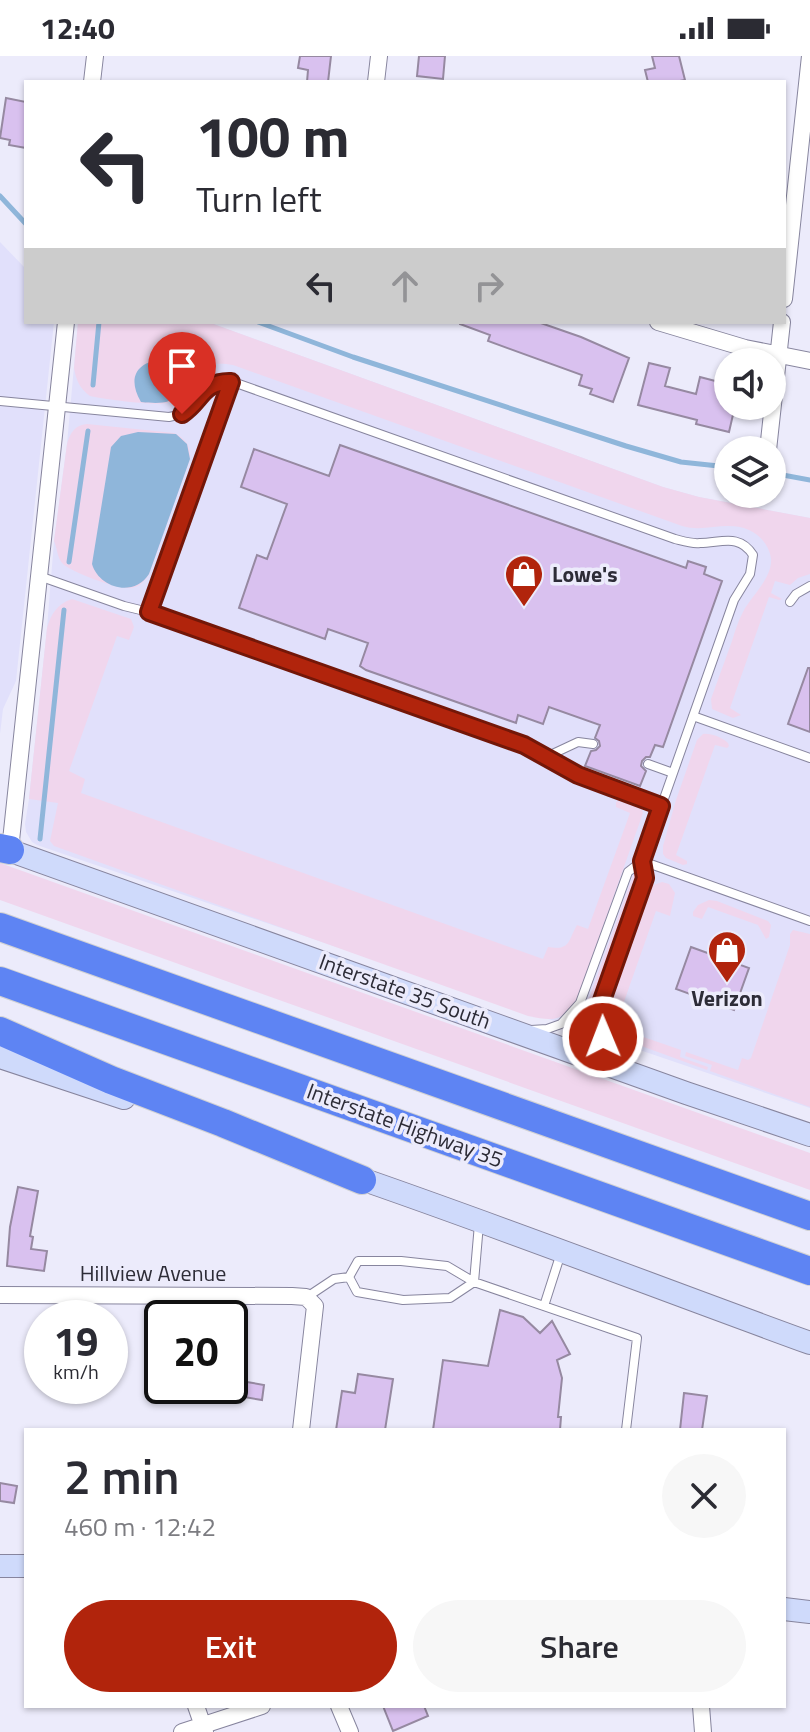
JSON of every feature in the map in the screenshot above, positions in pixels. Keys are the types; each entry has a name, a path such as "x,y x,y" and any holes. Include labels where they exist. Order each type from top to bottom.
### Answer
{"highway":[{"path":"0,927 810,1216"},
{"name":"Interstate Highway 35","path":"0,981 810,1271"},
{"path":"0,1031 111,1080 362,1180"}],"main road":[{"name":"Interstate 35 South","path":"3,848 810,1135"},
{"path":"0,1057 480,1220 810,1343"},
{"path":"0,1566 24,1566"},
{"path":"786,1609 810,1612"}],"street":[{"path":"92,80 95,56"},
{"path":"376,80 379,56"},
{"path":"786,280 810,56"},
{"path":"3,848 39,576 66,324"},
{"path":"664,324 746,348"},
{"path":"779,348 782,324"},
{"path":"786,357 810,361"},
{"name":"Hillview Avenue","path":"0,1295 306,1297"},
{"path":"301,1428 315,1306 306,1297"},
{"path":"197,1708 204,1729"},
{"path":"182,1732 204,1729 257,1708"},
{"path":"340,1708 350,1732"},
{"path":"701,1708 703,1732"}],"lane":[{"path":"0,401 161,418 187,411 208,387 218,382 231,382 675,539 703,544 730,540 743,544 753,555 750,574 734,600 661,806 642,861 645,878 599,1011 603,1037 610,1050 624,1062 686,1093"},
{"path":"149,612 231,382"},
{"path":"39,576 514,741 578,775 661,806"},
{"path":"790,602 796,594 810,586"},
{"path":"693,716 810,758"},
{"path":"546,757 578,742 593,744"},
{"path":"648,764 673,773"},
{"path":"642,861 810,921"},
{"path":"485,1020 541,1030 554,1027 568,1018 583,998 628,872 642,861"},
{"path":"474,1282 480,1220"},
{"path":"544,1306 561,1252"},
{"path":"349,1277 358,1261 401,1261 447,1266 474,1282 637,1338 626,1428"},
{"path":"349,1277 357,1292 403,1300 450,1298 474,1282"},
{"path":"306,1297 334,1279 349,1277"}],"shaded area":[{"path":"0,242 24,267 24,324 54,324 16,681 3,709 0,734"},
{"path":"78,324 214,324 663,487 714,500 714,508 757,508 810,518 810,1108 32,842 25,824"},
{"path":"78,324 214,324 663,487 714,500 714,508 757,508 810,518 810,574 790,585 775,581 771,593 782,599 769,597 730,708 741,715 733,718 712,709 711,699 740,619 769,573 771,558 768,549 753,532 732,526 682,526 233,365 207,366 176,398 160,404 90,396 76,376"},
{"path":"163,359 197,372 175,398 163,403 141,402 135,386 137,373 146,364"},
{"path":"87,424 174,433 188,446 190,459 149,574 136,587 115,586 84,575 63,564 58,556 54,541 67,444 74,430"},
{"path":"138,432 176,434 187,444 190,459 149,574 135,586 126,588 109,584 92,564 111,447 121,436"},
{"path":"72,599 131,619 134,627 129,640 117,636 69,771 85,779 81,793 543,959 548,947 561,947 568,943 577,925 588,929 630,813 616,807 616,802 642,809 573,1005 557,1018 528,1016 54,846 50,841 58,803 29,799 47,628 55,610"},
{"path":"703,734 719,737 729,746 715,745 676,855 687,861 683,865 666,858 663,846 697,740"},
{"path":"0,863 810,1153 810,1190 0,900"},
{"path":"634,873 638,873 639,877 589,1016 580,1012 590,996"},
{"path":"662,882 669,884 675,893 670,916 656,911 620,1013 633,1019 629,1032 681,1050 680,1057 708,1067 707,1070 625,1040 617,1034 614,1025 610,1026 607,1010 610,994 645,895 651,886"},
{"path":"709,900 768,921 771,925 769,937 766,939 758,925 708,907 702,919 693,916 698,905"},
{"path":"793,930 810,934 810,1107 710,1071 712,1065 685,1056 686,1052 738,1070 742,1058 751,1058"}],"building":[{"path":"300,56 331,56 328,80 307,80 308,70 298,68"},
{"path":"419,56 445,56 443,79 417,76"},
{"path":"652,56 679,56 685,80 648,80 645,70 655,68"},
{"path":"6,98 24,102 24,148 9,145 10,140 0,138"},
{"path":"460,324 544,324 629,358 613,402 590,394 592,389 579,385 582,375 488,341 490,335"},
{"path":"649,363 670,368 665,386 696,394 700,377 714,381 714,420 732,420 729,432 696,424 697,420 638,405"},
{"name":"Lowe's","path":"340,445 686,568 688,561 706,567 704,574 722,581 663,747 655,745 650,757 642,761 641,766 646,771 640,786 585,766 591,751 600,746 595,738 600,725 549,707 543,724 518,715 516,723 366,670 360,666 368,643 328,629 325,639 239,608 257,555 267,559 287,504 241,487 254,449 329,476"},
{"path":"810,668 810,732 788,724"},
{"path":"691,947 749,968 734,1010 676,989"},
{"path":"18,1187 38,1191 30,1236 33,1237 31,1249 47,1251 44,1271 7,1266 10,1227"},
{"path":"500,1310 523,1317 540,1333 552,1321 570,1354 557,1360 562,1378 558,1417 561,1417 560,1428 433,1428 443,1360 488,1366"},
{"path":"358,1374 393,1379 385,1428 336,1428 342,1391 355,1393"},
{"path":"248,1382 264,1385 262,1400 248,1398"},
{"path":"684,1393 707,1396 702,1428 680,1428"},
{"path":"0,1483 17,1486 14,1503 0,1501"},
{"path":"384,1708 425,1708 428,1716 393,1731"}],"waterway":[{"path":"0,196 24,222"},
{"path":"93,385 99,324"},
{"path":"263,324 353,357 626,446 681,462 714,466"},
{"path":"69,562 88,431"},
{"path":"786,476 810,480"},
{"path":"40,839 64,610"}],"place":[{"name":"Lowe's","path":"524,608"},
{"name":"Verizon","path":"727,984"}],"route":[{"path":"182,414 208,387 218,382 231,382 149,612 524,745 578,775 661,806 642,861 645,878 601,1003 599,1021 603,1037"}]}
